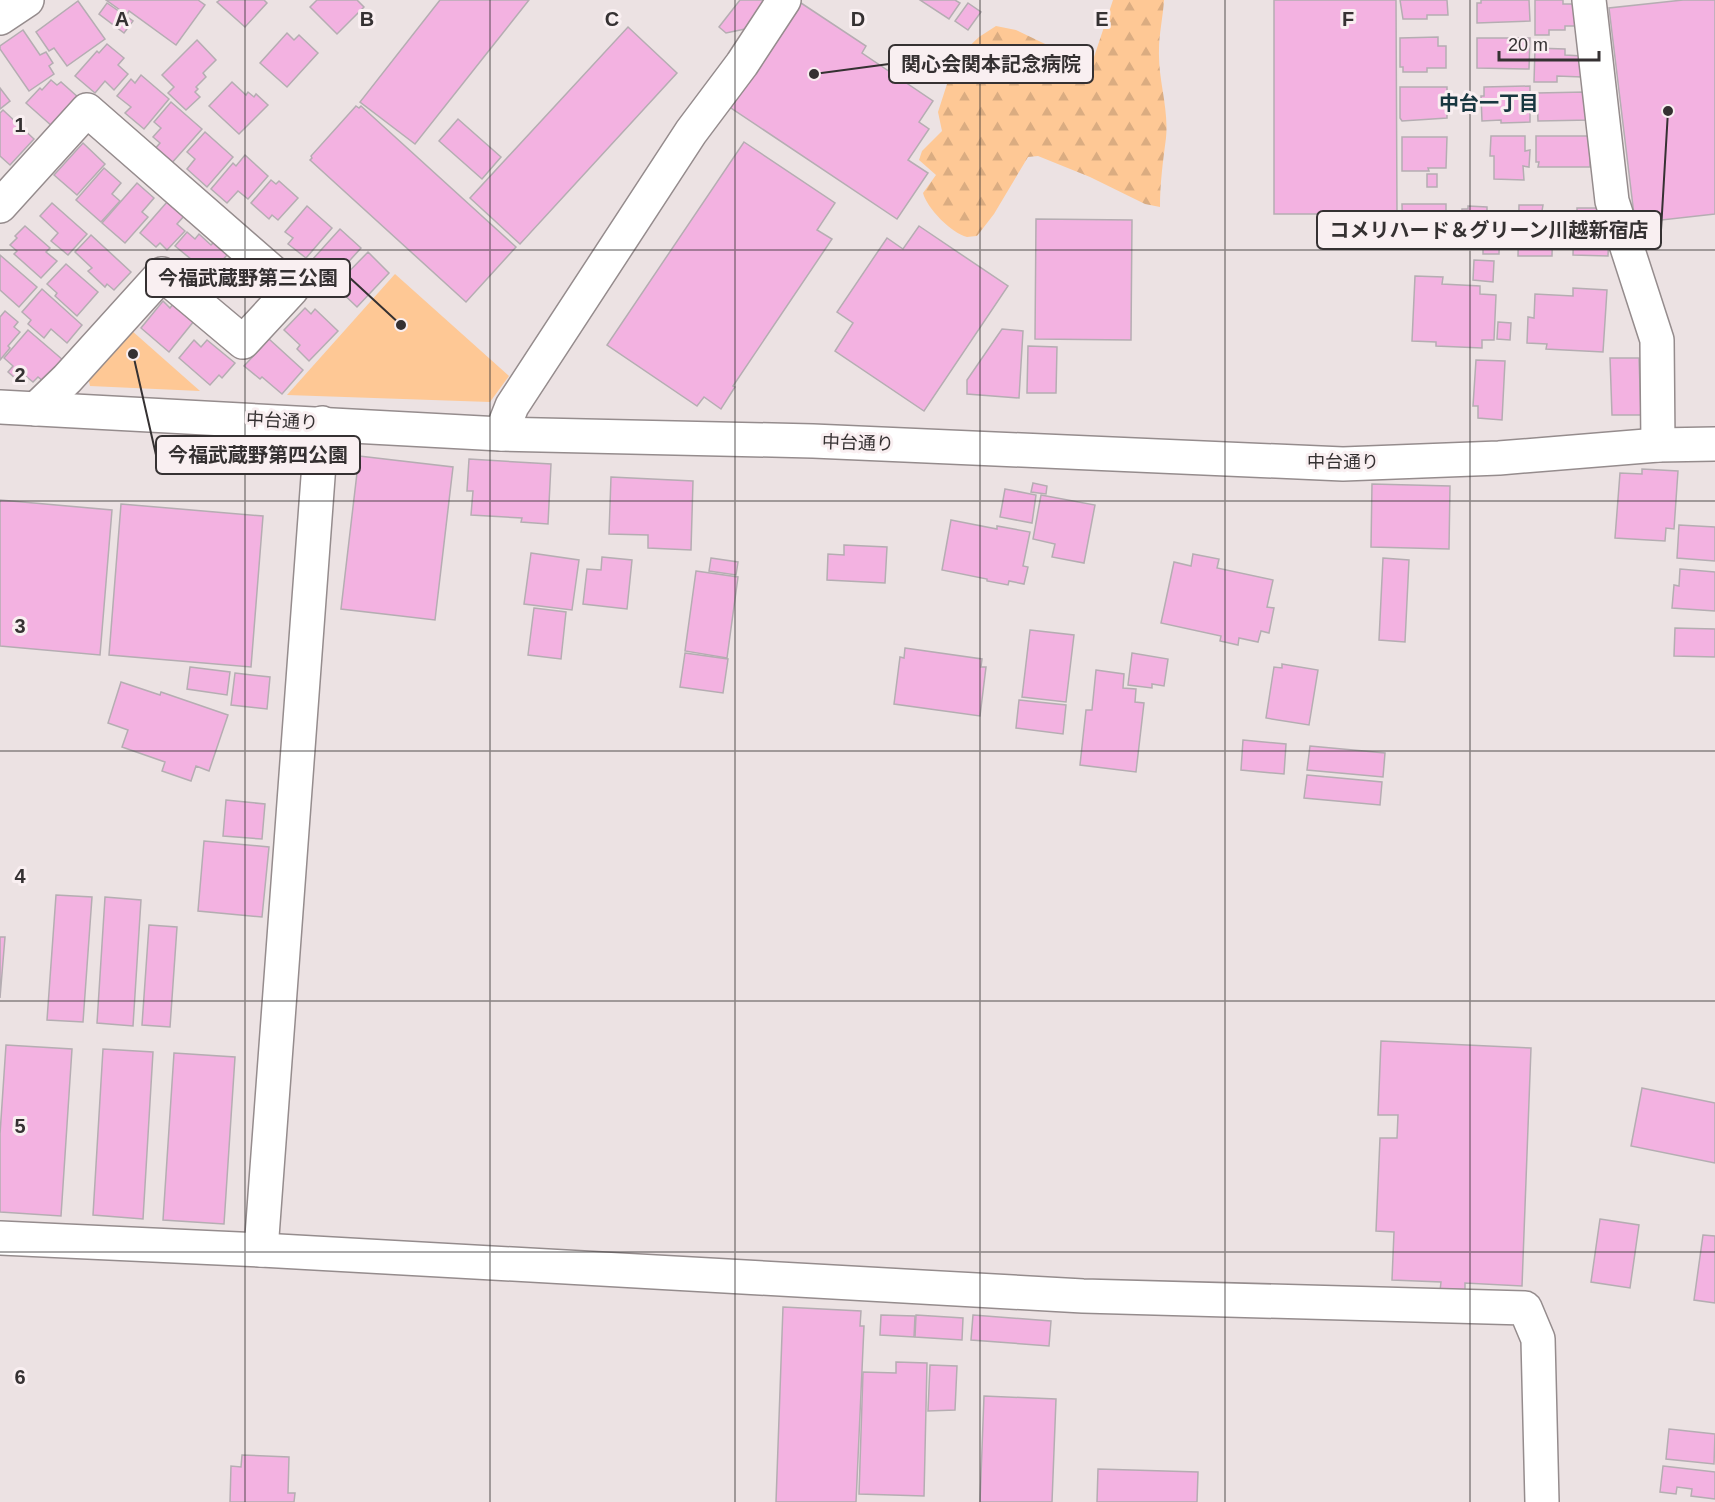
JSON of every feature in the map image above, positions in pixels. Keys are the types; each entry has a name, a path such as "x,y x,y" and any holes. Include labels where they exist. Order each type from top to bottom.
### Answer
{"street":[{"path":"0,18 27,0"},
{"path":"501,434 512,406 691,132 742,64 784,0"},
{"path":"1589,0 1611,194 1657,340 1658,446"},
{"path":"0,206 87,110 292,289 243,342 162,274 67,379 36,409"},
{"name":"中台通り","path":"0,407 501,434 813,441 1343,464 1499,458 1715,444"},
{"path":"261,1250 322,423"},
{"path":"0,1238 261,1250 547,1268 1083,1296 1525,1308 1538,1339 1542,1502"}],"green space":[{"path":"1113,0 1164,0 1159,61 1167,127 1160,207 1145,204 1090,177 1038,156 1028,157 994,214 977,236 967,237 954,231 940,219 925,199 923,193 936,175 919,160 922,151 942,131 938,112 960,55 979,37 996,26 1016,30 1091,66"},
{"path":"395,274 509,376 490,402 287,395"},
{"path":"131,330 200,391 90,386 88,377"}],"building":[{"path":"106,0 198,0 205,5 176,45 129,11 127,15"},
{"path":"220,0 264,0 267,3 245,27 217,2"},
{"path":"317,0 357,0 364,7 337,34 310,7"},
{"path":"440,0 529,0 415,144 360,102"},
{"path":"740,0 765,0 745,29 726,33 719,27"},
{"path":"920,0 955,0 960,3 949,19"},
{"path":"1274,0 1396,0 1397,213 1363,213 1364,224 1335,224 1334,214 1274,214"},
{"path":"1400,0 1447,0 1448,15 1427,15 1427,19 1403,19"},
{"path":"1481,0 1529,0 1530,21 1477,23 1477,3 1481,3"},
{"path":"1535,0 1563,0 1563,4 1579,4 1579,26 1565,26 1565,30 1549,30 1549,35 1535,35"},
{"path":"1683,0 1715,0 1715,214 1635,223 1609,8"},
{"path":"78,1 105,39 67,66 54,48 49,51 36,32"},
{"path":"798,1 866,46 862,53 933,101 919,122 929,129 908,160 928,173 897,219 728,106"},
{"path":"107,3 133,21 124,33 99,14"},
{"path":"968,3 981,12 968,30 955,21"},
{"path":"628,27 677,73 520,244 470,198"},
{"path":"23,30 40,55 46,52 53,63 49,66 54,74 29,91 0,49 0,46"},
{"path":"287,33 294,40 299,35 318,53 287,87 260,63"},
{"path":"1438,37 1438,46 1446,46 1446,68 1427,68 1427,72 1403,72 1403,67 1400,67 1400,38"},
{"path":"1477,38 1530,38 1529,69 1477,68"},
{"path":"197,40 216,60 203,73 206,77 196,87 198,89 195,92 200,97 186,110 168,93 174,87 162,75"},
{"path":"107,44 124,58 118,65 128,74 114,90 105,81 95,93 75,76 97,51 99,53"},
{"path":"1535,48 1565,49 1565,55 1582,56 1582,77 1557,76 1557,82 1534,82"},
{"path":"141,75 169,99 144,129 125,113 131,107 117,96 131,79 135,83"},
{"path":"51,80 57,85 61,82 79,98 53,127 26,103"},
{"path":"232,82 246,95 248,92 254,97 256,94 268,105 239,134 209,106"},
{"path":"1530,86 1530,122 1482,121 1481,96 1484,96 1484,87"},
{"path":"1400,87 1447,87 1447,118 1402,121 1400,118"},
{"path":"0,88 10,101 0,109"},
{"path":"1585,92 1590,120 1538,121 1537,93"},
{"path":"171,102 202,129 170,165 153,151 160,143 153,137 161,128 154,122"},
{"path":"356,106 359,108 361,106 516,247 466,302 310,160 311,156"},
{"path":"3,110 34,139 10,165 0,156 0,113"},
{"path":"458,119 501,157 482,179 439,141"},
{"path":"205,132 233,157 207,187 187,169 195,159 187,152"},
{"path":"1491,136 1525,136 1525,151 1530,150 1529,167 1523,166 1524,180 1494,179 1494,156 1490,156"},
{"path":"1536,136 1590,136 1590,167 1538,167"},
{"path":"1402,137 1447,137 1446,168 1428,168 1429,171 1402,171"},
{"path":"744,142 835,203 817,230 832,239 733,386 735,387 721,409 704,397 697,406 607,345"},
{"path":"83,143 105,164 77,195 54,175"},
{"path":"245,155 268,176 248,199 238,191 227,203 211,189 233,163 236,166"},
{"path":"104,168 121,183 112,194 120,201 101,222 76,200"},
{"path":"1427,174 1437,174 1437,187 1427,187"},
{"path":"271,180 276,184 279,181 298,198 278,220 272,215 269,219 251,203"},
{"path":"137,183 154,198 142,212 148,217 125,243 102,223"},
{"path":"167,202 184,216 177,224 185,231 167,250 160,243 156,247 140,233"},
{"path":"52,203 87,234 68,255 51,241 58,233 40,216"},
{"path":"1402,204 1446,204 1446,238 1403,238"},
{"path":"1519,205 1543,205 1542,211 1553,211 1552,256 1518,256"},
{"path":"307,206 332,228 306,258 288,244 293,238 285,232"},
{"path":"1468,206 1487,207 1487,216 1500,216 1499,254 1483,254 1483,248 1463,248 1462,209 1468,209"},
{"path":"1577,208 1604,208 1603,229 1609,229 1608,256 1573,255 1574,216 1577,217"},
{"path":"1036,219 1132,220 1131,340 1035,339"},
{"path":"25,226 50,248 46,252 57,261 41,278 14,254 17,251 10,245"},
{"path":"919,226 1008,286 924,411 835,351 853,323 837,312 887,238 903,249"},
{"path":"340,229 361,248 333,279 312,260"},
{"path":"187,232 195,239 199,234 211,245 214,242 228,254 206,278 190,264 192,260 175,246"},
{"path":"91,235 131,272 114,290 107,284 105,287 88,271 92,268 75,252"},
{"path":"368,252 389,273 357,307 335,286"},
{"path":"0,255 37,287 19,307 0,290"},
{"path":"1474,260 1494,261 1493,282 1473,280"},
{"path":"66,264 98,292 77,316 55,296 57,293 47,284"},
{"path":"1415,276 1443,277 1442,284 1480,286 1480,294 1496,295 1494,340 1482,340 1482,348 1436,346 1436,342 1412,341"},
{"path":"1573,288 1607,290 1603,352 1546,349 1547,344 1527,343 1528,317 1534,318 1535,294 1573,296"},
{"path":"42,289 82,325 67,343 51,329 44,338 28,324 31,320 22,312"},
{"path":"163,301 170,308 173,304 194,321 169,352 141,328"},
{"path":"305,308 311,314 315,309 338,331 309,361 297,349 300,345 284,330"},
{"path":"5,311 18,322 14,327 20,332 0,360 0,317"},
{"path":"1498,322 1511,323 1510,340 1497,339"},
{"path":"1002,329 1023,331 1019,398 967,394 967,380"},
{"path":"28,330 63,360 44,382 38,377 33,382 22,373 16,379 8,372 13,366 4,358"},
{"path":"269,339 303,370 282,394 262,377 260,379 244,366"},
{"path":"194,340 201,347 207,340 235,363 222,378 219,375 210,385 179,358"},
{"path":"1028,346 1057,347 1056,393 1027,393"},
{"path":"1610,358 1639,358 1641,415 1612,415"},
{"path":"1476,360 1505,361 1502,420 1478,418 1478,406 1473,406"},
{"path":"359,456 453,467 435,620 341,609"},
{"path":"469,459 551,464 548,524 521,522 522,518 471,515 473,491 467,491"},
{"path":"1642,469 1678,471 1674,529 1666,528 1665,541 1615,538 1620,473 1642,474"},
{"path":"611,477 693,481 691,550 648,548 648,535 609,534"},
{"path":"1033,483 1047,486 1046,494 1031,492"},
{"path":"1372,484 1450,486 1449,549 1371,547"},
{"path":"1005,489 1036,495 1032,523 1000,517"},
{"path":"1041,495 1095,505 1084,563 1052,557 1055,544 1033,539"},
{"path":"0,500 112,510 100,655 0,646"},
{"path":"121,504 263,516 251,667 109,655"},
{"path":"951,520 997,529 997,526 1030,532 1023,566 1028,567 1024,584 1009,581 1008,585 942,570"},
{"path":"1679,525 1715,527 1715,561 1677,558"},
{"path":"844,545 887,547 885,583 827,580 828,554 844,555"},
{"path":"531,553 579,560 572,610 524,604"},
{"path":"1193,554 1219,559 1217,568 1273,580 1267,607 1274,608 1269,633 1261,631 1258,642 1239,638 1238,645 1220,641 1221,636 1161,623 1174,562 1191,566"},
{"path":"602,557 632,560 627,609 583,604 587,569 601,570"},
{"path":"711,558 738,562 736,575 709,571"},
{"path":"1383,558 1409,560 1405,642 1379,640"},
{"path":"1680,569 1715,572 1715,611 1672,608 1674,585 1679,586"},
{"path":"696,571 738,577 727,658 685,651"},
{"path":"534,608 566,612 561,659 528,655"},
{"path":"1675,628 1715,629 1715,657 1674,656"},
{"path":"1030,630 1074,635 1066,702 1022,697"},
{"path":"905,648 982,659 981,667 986,667 980,716 894,704 900,657 904,658"},
{"path":"685,653 728,659 723,693 680,687"},
{"path":"1132,653 1168,659 1164,686 1152,684 1152,688 1128,685"},
{"path":"1282,664 1318,670 1309,725 1266,718 1274,667 1282,668"},
{"path":"190,667 230,672 227,695 187,689"},
{"path":"1096,670 1124,674 1123,688 1136,689 1135,702 1144,703 1136,772 1080,765 1086,710 1092,710"},
{"path":"235,673 270,677 267,709 231,705"},
{"path":"121,682 160,695 161,692 228,715 209,771 196,766 191,781 162,771 165,762 122,747 128,730 108,723"},
{"path":"1019,700 1066,705 1063,734 1016,728"},
{"path":"1243,740 1286,744 1284,774 1241,770"},
{"path":"1310,746 1385,753 1383,777 1307,770"},
{"path":"1307,775 1382,782 1380,805 1304,798"},
{"path":"226,800 265,804 262,839 223,836"},
{"path":"204,841 269,847 262,917 198,911"},
{"path":"56,895 92,897 83,1022 47,1020"},
{"path":"105,897 141,900 133,1026 97,1023"},
{"path":"149,925 177,927 170,1027 142,1025"},
{"path":"0,937 5,937 0,998"},
{"path":"1381,1041 1531,1048 1522,1286 1465,1283 1465,1292 1440,1291 1441,1282 1392,1280 1394,1232 1376,1231 1380,1138 1397,1138 1398,1115 1378,1115"},
{"path":"6,1045 72,1049 61,1216 0,1212 0,1134"},
{"path":"103,1049 153,1052 143,1219 93,1215"},
{"path":"174,1053 235,1057 224,1224 163,1220"},
{"path":"1642,1088 1715,1103 1715,1163 1631,1146"},
{"path":"1600,1219 1639,1225 1630,1288 1591,1282"},
{"path":"1703,1235 1715,1236 1715,1303 1694,1300"},
{"path":"783,1307 861,1311 860,1326 864,1326 856,1502 776,1502"},
{"path":"881,1315 915,1316 914,1337 880,1335"},
{"path":"916,1315 963,1318 962,1340 915,1337"},
{"path":"973,1315 1051,1321 1049,1346 971,1340"},
{"path":"896,1362 927,1363 924,1496 859,1494 863,1372 896,1373"},
{"path":"930,1365 957,1366 955,1410 928,1411"},
{"path":"984,1396 1056,1399 1052,1502 980,1502"},
{"path":"1669,1429 1715,1434 1714,1464 1666,1459"},
{"path":"242,1455 289,1457 288,1493 295,1493 294,1502 230,1502 231,1466 241,1467"},
{"path":"1663,1466 1715,1472 1715,1499 1691,1496 1692,1489 1677,1487 1676,1494 1660,1492"},
{"path":"1098,1469 1198,1472 1197,1502 1097,1502"}],"place":[{"name":"関心会関本記念病院","path":"814,74"},
{"name":"コメリハード＆グリーン川越新宿店","path":"1668,111"},
{"name":"今福武蔵野第三公園","path":"401,325"},
{"name":"今福武蔵野第四公園","path":"133,354"}],"district":[{"name":"中台一丁目","path":"1489,103"}]}
